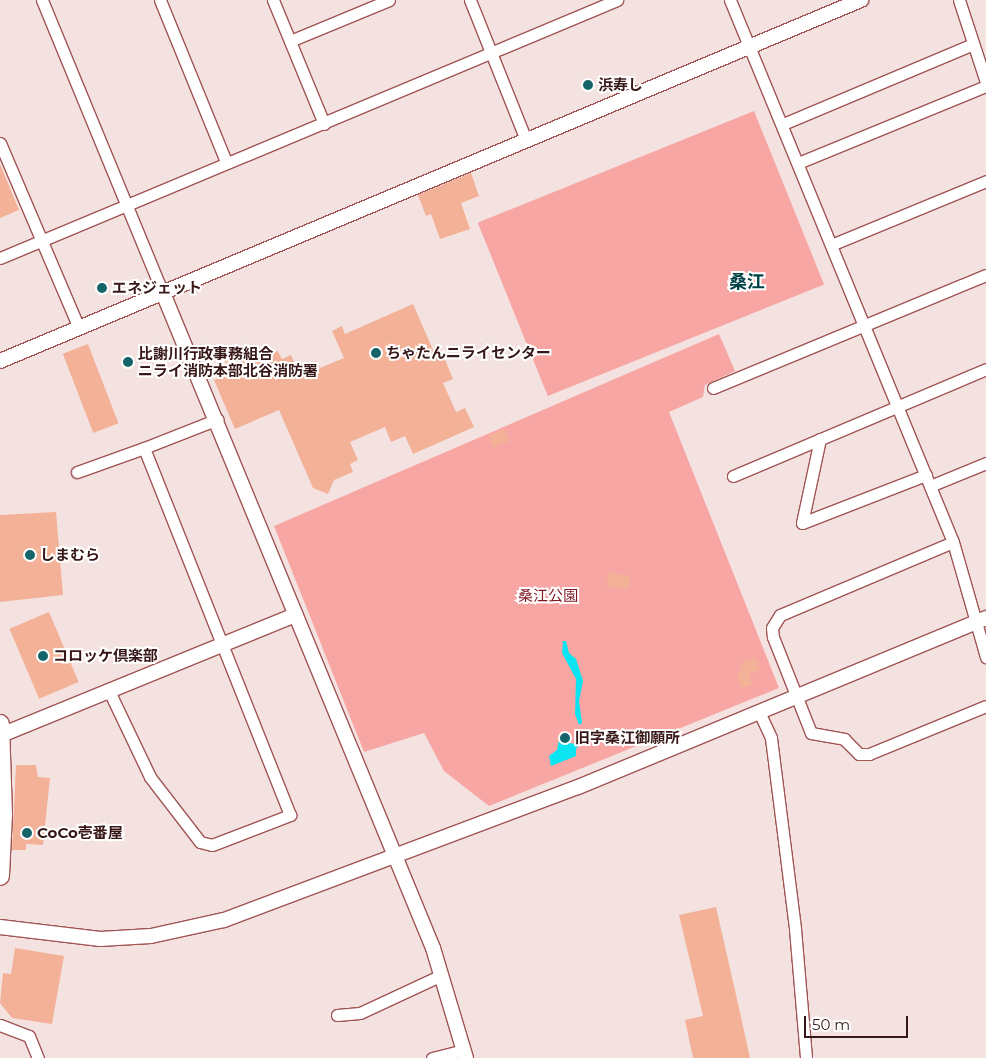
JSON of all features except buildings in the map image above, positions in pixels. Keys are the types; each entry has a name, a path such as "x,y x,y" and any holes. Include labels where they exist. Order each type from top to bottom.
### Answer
{"main road":[{"path":"0,876 1,729"}],"street":[{"path":"42,0 163,293 218,419 295,615 442,975 465,1054 432,1058"},
{"path":"160,0 226,162"},
{"path":"273,0 324,124"},
{"path":"290,40 389,0"},
{"path":"470,0 526,140"},
{"path":"0,258 126,203 324,124 617,0"},
{"path":"730,0 783,124 953,542 981,620 986,657"},
{"path":"0,361 861,0"},
{"path":"959,0 986,82"},
{"path":"783,124 974,44"},
{"path":"798,163 986,86"},
{"path":"0,143 79,328"},
{"path":"831,244 986,181"},
{"path":"713,388 986,274"},
{"path":"733,476 986,368"},
{"path":"76,472 218,419"},
{"path":"820,439 802,523 986,463"},
{"path":"110,693 150,777 200,842 212,845 290,815 144,448"},
{"path":"953,542 780,615 772,628 773,637 811,733 844,739 859,754 869,754 986,706"},
{"path":"1,729 110,693 295,615"},
{"path":"0,927 78,938 151,936 224,920 395,858 760,714 981,620"},
{"path":"760,714 771,738 795,929 806,1058"},
{"path":"337,1016 360,1012 442,975"},
{"path":"0,1024 29,1036 38,1058"}],"green space":[{"path":"754,111 824,284 548,396 478,223"},
{"name":"桑江公園","path":"719,334 735,371 705,385 703,397 669,412 779,688 489,806 444,771 424,733 364,752 274,526"}],"water":[{"path":"563,641 566,641 569,653 576,659 583,681 579,701 582,723 579,725 575,714 576,679 562,653"},
{"path":"579,735 582,740 576,749 576,756 551,766 549,756 557,750 559,740 574,744"}],"place":[{"name":"浜寿し","path":"588,85"},
{"name":"エネジェット","path":"102,288"},
{"name":"ちゃたんニライセンター","path":"376,353"},
{"name":"比謝川行政事務組合 ニライ消防本部北谷消防署","path":"128,362"},
{"name":"しまむら","path":"30,555"},
{"name":"コロッケ倶楽部","path":"43,656"},
{"name":"旧字桑江御願所","path":"565,738"},
{"name":"CoCo壱番屋","path":"27,833"}],"district":[{"name":"桑江","path":"747,282"}]}
